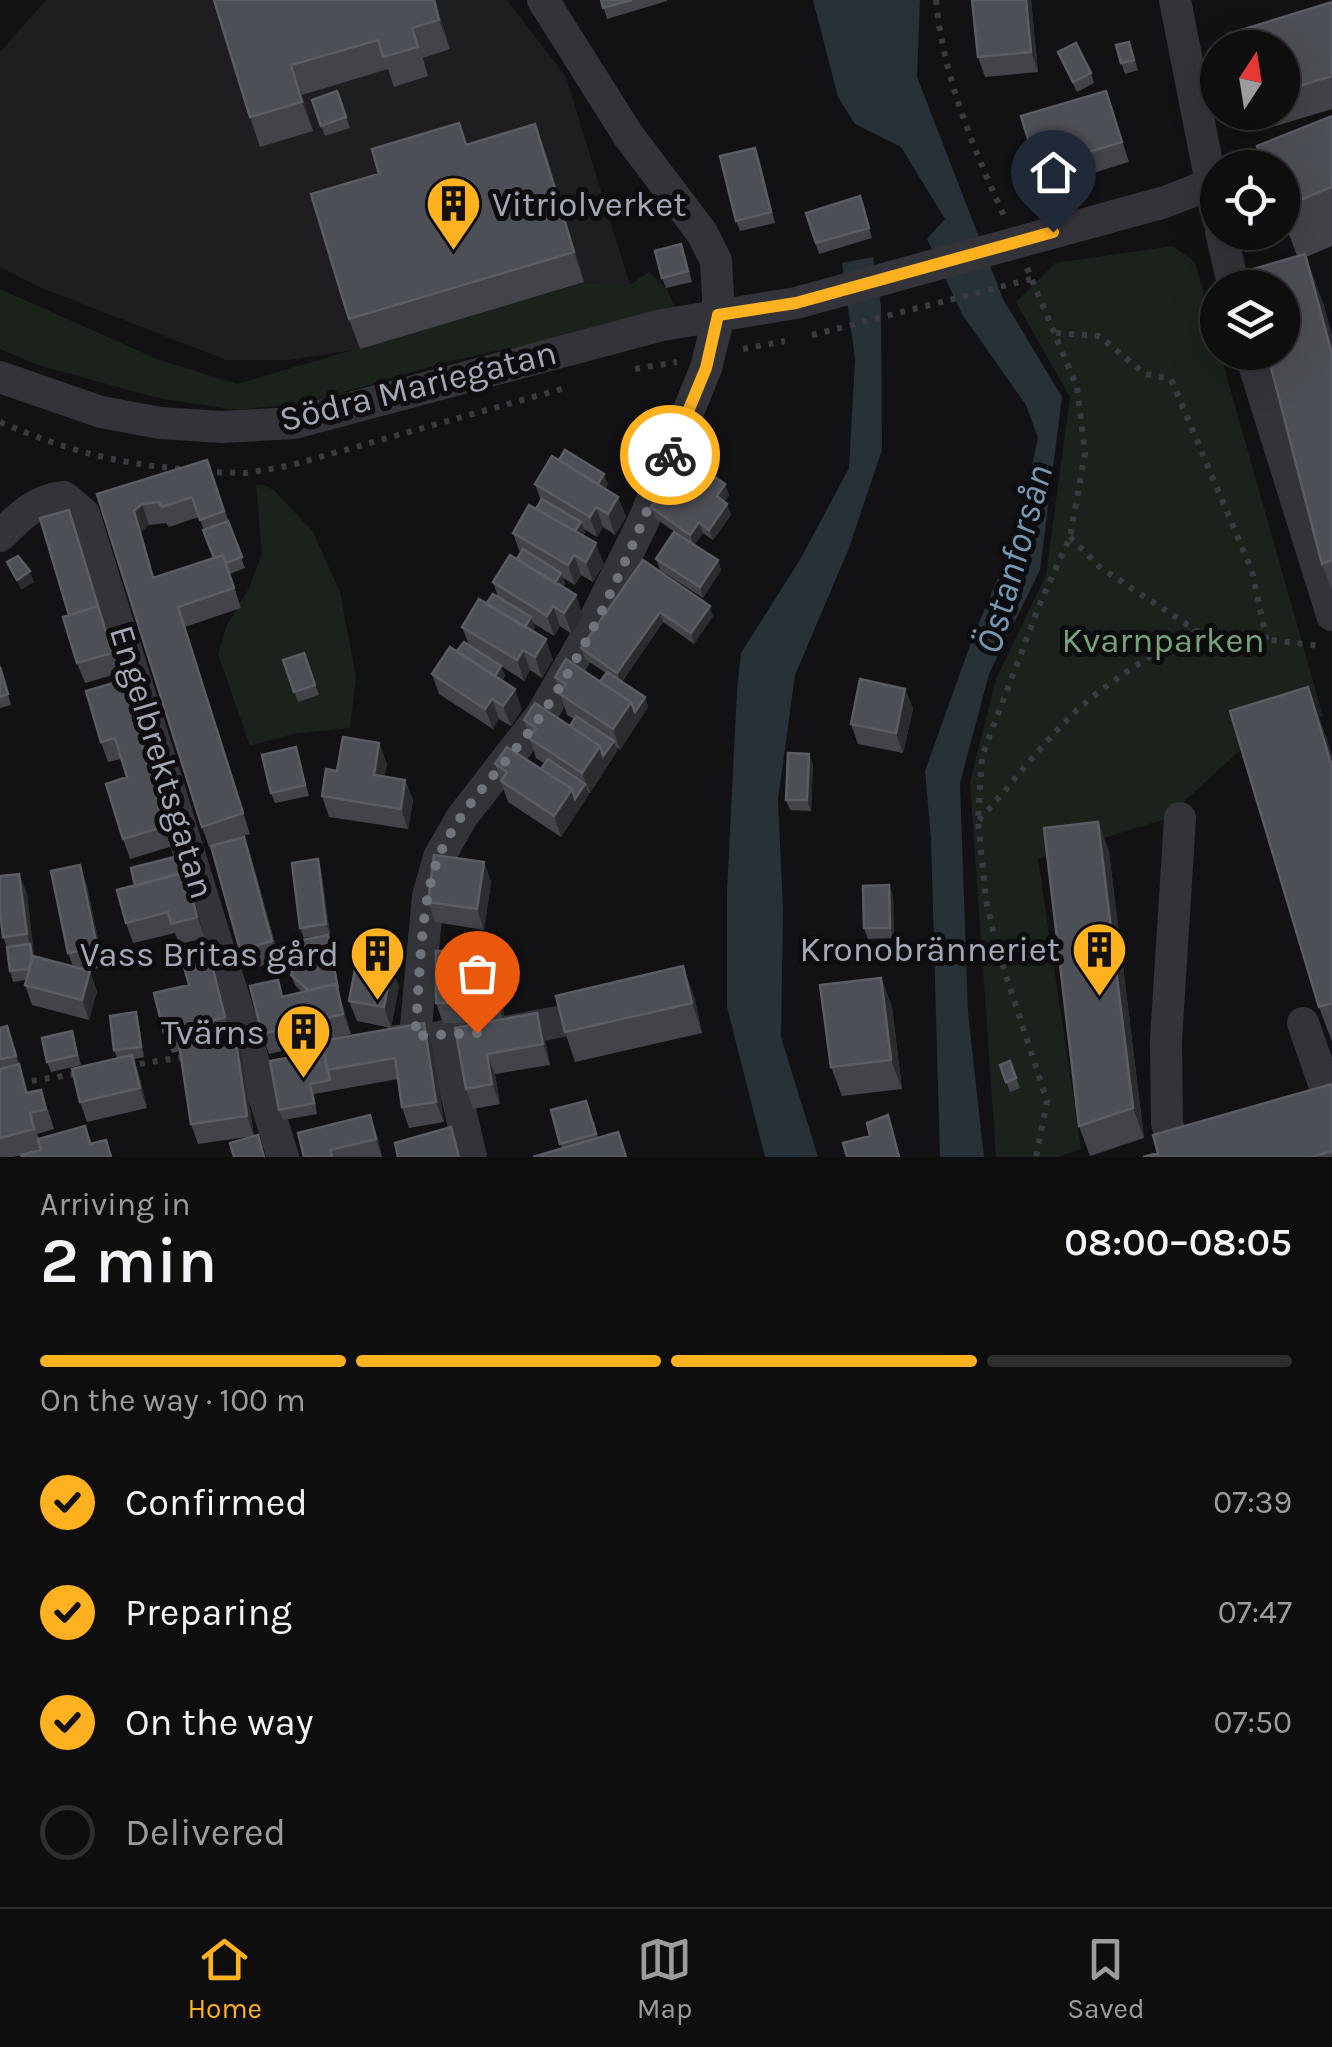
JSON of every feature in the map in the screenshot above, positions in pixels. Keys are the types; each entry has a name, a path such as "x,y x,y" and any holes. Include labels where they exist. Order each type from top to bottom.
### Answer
{"street":[{"path":"471,1157 429,1036 428,896 439,857 462,817 542,714 599,613 643,522 706,368 718,315 716,261 702,233 628,134 543,0"},
{"path":"1176,0 1206,150"},
{"path":"1297,150 1332,136"},
{"path":"1002,247 1164,202 1200,187"},
{"name":"Södra Mariegatan","path":"0,377 101,412 160,423 222,427 294,423 638,330 796,303 1002,247"},
{"path":"1256,370 1332,614"},
{"name":"Engelbrektsgatan","path":"0,536 36,503 58,497 64,497 84,514 283,1157"},
{"path":"1159,1152 1166,1123 1166,1040 1180,818"},
{"path":"370,1046 429,1036 511,1031 640,1006"},
{"path":"1294,1109 1330,1098 1304,1022"},
{"path":"256,1067 294,1060"},
{"path":"1159,1152 1208,1137"}],"path":[{"path":"936,0 940,38 954,93 1002,247 1031,279 1077,388 1083,418 1085,453 1070,537 1041,601 982,756 978,821 986,900 997,948 1047,1101 1036,1157"},
{"path":"817,334 1031,279"},
{"path":"1056,333 1099,336 1144,374 1171,379 1247,557 1267,642"},
{"path":"1070,537 1100,568 1198,631 1332,647"},
{"path":"978,821 1022,767 1075,712 1116,680 1198,631"},
{"path":"116,1068 193,1055"},
{"path":"0,1086 96,1070"}],"shaded area":[{"path":"46,0 507,0 566,77 630,285 584,282 360,349 289,360 226,360 39,287 0,267 0,52"}],"green space":[{"name":"Kvarnparken","path":"1173,246 1195,262 1200,280 1200,370 1225,370 1323,716 1248,743 1165,819 1038,859 1081,1149 1058,1157 996,1157 970,782 996,679 1046,575 1070,397 1016,302 1055,263"},
{"path":"649,272 666,288 675,307 593,330 451,361 307,403 236,410 158,398 38,365 0,349 0,289 157,359 237,384 584,282 630,285"},
{"path":"256,485 275,491 313,532 340,592 356,677 350,728 292,734 250,746 218,654 227,625 249,588 262,554"}],"water":[{"name":"Östanforsån","path":"813,0 920,0 917,77 1003,299 1062,397 1040,570 989,674 960,783 968,1012 984,1157 940,1157 931,838 925,771 973,637 1017,532 1038,438 1026,405 962,314 927,239 945,219 901,147 855,124 838,97"},
{"path":"873,257 881,306 882,450 849,548 795,675 778,800 783,909 781,1037 818,1157 765,1157 727,1007 727,891 741,653 801,558 849,468 855,359 842,263"}],"building":[{"path":"214,0 434,0 439,20 412,28 418,47 383,57 378,40 291,65 302,102 250,117"},
{"path":"601,0 632,0 603,8"},
{"path":"972,0 1026,0 1031,52 978,57"},
{"path":"1332,2 1332,76 1300,86 1300,30 1241,30"},
{"path":"1129,42 1134,60 1121,63 1116,45"},
{"path":"1076,43 1091,73 1073,82 1058,52"},
{"path":"337,91 346,117 321,126 312,100"},
{"path":"1106,91 1122,142 1037,168 1021,116"},
{"path":"1332,116 1332,187 1300,200 1300,150 1258,150 1257,146"},
{"name":"Vitriolverket","path":"459,123 466,145 535,124 574,252 349,319 311,194 379,174 372,149"},
{"path":"755,148 771,212 736,221 720,156"},
{"path":"860,196 869,228 816,243 806,213"},
{"path":"681,244 688,271 662,278 655,251"},
{"path":"1305,254 1332,354 1332,560 1322,564 1272,370 1300,370 1300,270 1249,270"},
{"path":"565,450 604,474 598,484 559,460"},
{"path":"552,456 618,497 608,514 596,507 590,517 535,484"},
{"path":"686,457 725,484 717,496 727,504 709,530 699,522 690,535 651,507"},
{"path":"207,460 224,511 200,520 192,497 162,507 159,502 142,504 134,511 153,578 223,555 234,588 178,607 243,813 202,827 97,494"},
{"path":"542,499 581,522 575,531 536,509"},
{"path":"529,505 596,543 586,562 574,555 568,565 513,533"},
{"path":"69,510 98,606 69,615 40,518"},
{"path":"228,521 242,557 226,563 223,555 214,558 203,530"},
{"path":"674,532 718,560 700,587 656,559"},
{"path":"523,549 561,573 555,583 517,559"},
{"path":"510,555 576,595 564,613 553,606 547,616 493,582"},
{"path":"18,556 30,571 17,580 7,562"},
{"path":"643,560 710,606 691,633 660,612 617,673 581,648"},
{"path":"493,594 531,617 525,627 486,604"},
{"path":"479,599 546,639 535,657 523,650 517,660 462,627"},
{"path":"98,606 112,653 77,663 63,617"},
{"path":"464,642 501,666 495,676 457,651"},
{"path":"450,647 515,689 503,706 492,699 485,709 432,674"},
{"path":"304,653 315,685 294,692 283,660"},
{"path":"566,659 631,702 613,729 560,694 566,684 555,677"},
{"path":"0,667 8,694 0,697"},
{"path":"607,672 645,697 635,712 631,702 600,682"},
{"path":"860,679 905,689 896,733 851,724"},
{"path":"123,680 166,826 123,839 106,784 127,777 115,738 101,742 86,691"},
{"path":"1308,687 1332,767 1332,1003 1319,1007 1230,711"},
{"path":"535,703 600,746 582,773 529,738 536,728 524,720"},
{"path":"576,716 614,741 603,756 600,746 570,726"},
{"path":"343,737 379,743 374,775 405,780 401,809 322,796 326,769 337,771"},
{"path":"296,747 305,785 271,793 262,755"},
{"path":"507,747 572,789 554,816 501,781 507,772 495,764"},
{"path":"788,753 809,754 807,800 786,800"},
{"path":"548,759 585,784 575,799 572,789 541,769"},
{"name":"Kronobränneriet","path":"1098,822 1133,1108 1079,1126 1044,828"},
{"path":"244,837 272,941 240,950 211,846"},
{"path":"434,855 484,862 477,909 428,902"},
{"path":"178,856 182,873 135,886 131,868"},
{"path":"318,859 326,924 300,928 292,863"},
{"path":"80,865 97,947 68,953 51,871"},
{"path":"186,872 197,917 171,924 168,912 126,923 117,890"},
{"path":"19,874 27,934 3,937 0,876"},
{"path":"889,885 890,928 864,928 863,886"},
{"path":"328,935 338,989 336,984 308,990 291,975 302,940"},
{"path":"30,944 29,969 10,971 7,947"},
{"path":"436,951 472,951 473,978 497,978 497,1003 436,1003"},
{"path":"33,956 90,971 82,1000 25,985"},
{"path":"357,959 392,965 384,1007 349,1001"},
{"path":"211,961 225,1017 164,1033 154,993 189,985 184,967"},
{"path":"683,966 692,1003 565,1032 556,996"},
{"path":"881,978 891,1060 831,1067 820,985"},
{"path":"278,980 282,997 336,984 343,1014 262,1034 250,986"},
{"path":"136,1012 141,1047 114,1050 110,1016"},
{"path":"537,1013 543,1044 487,1054 492,1084 466,1089 455,1028"},
{"path":"424,1023 436,1102 402,1107 395,1058 327,1070 322,1041"},
{"path":"7,1026 16,1056 0,1059 0,1028"},
{"path":"72,1031 77,1055 47,1062 42,1038"},
{"path":"235,1035 247,1116 191,1124 179,1044"},
{"name":"Tvärns","path":"324,1051 330,1080 310,1084 314,1103 279,1110 270,1061"},
{"path":"132,1055 140,1088 80,1102 72,1069"},
{"path":"1010,1061 1016,1078 1006,1082 1000,1065"},
{"path":"19,1064 26,1093 41,1090 46,1109 30,1113 34,1129 0,1138 0,1069"},
{"path":"1332,1084 1332,1151 1312,1157 1143,1157 1158,1153 1153,1135"},
{"path":"586,1101 596,1134 560,1144 551,1110"},
{"path":"370,1115 376,1139 330,1150 332,1157 304,1157 298,1133"},
{"path":"888,1115 899,1157 847,1157 843,1143 870,1136 867,1123"},
{"path":"85,1126 90,1144 106,1140 111,1157 21,1155 41,1150 38,1139"},
{"path":"451,1127 459,1157 398,1157 395,1143"},
{"path":"618,1132 626,1157 533,1157"},
{"path":"258,1135 264,1157 234,1157 230,1143"}],"way so far":[{"path":"477,1033 415,1036 428,896 434,870 462,817 542,714 584,642 643,522 670,455"}],"place":[{"name":"Vitriolverket","path":"453,253"},
{"name":"Kronobränneriet","path":"1099,998"},
{"name":"Vass Britas gård","path":"378,1003"},
{"name":"Tvärns","path":"304,1081"}],"route":[{"path":"670,455 706,368 718,315 796,303 1053,232"}]}
